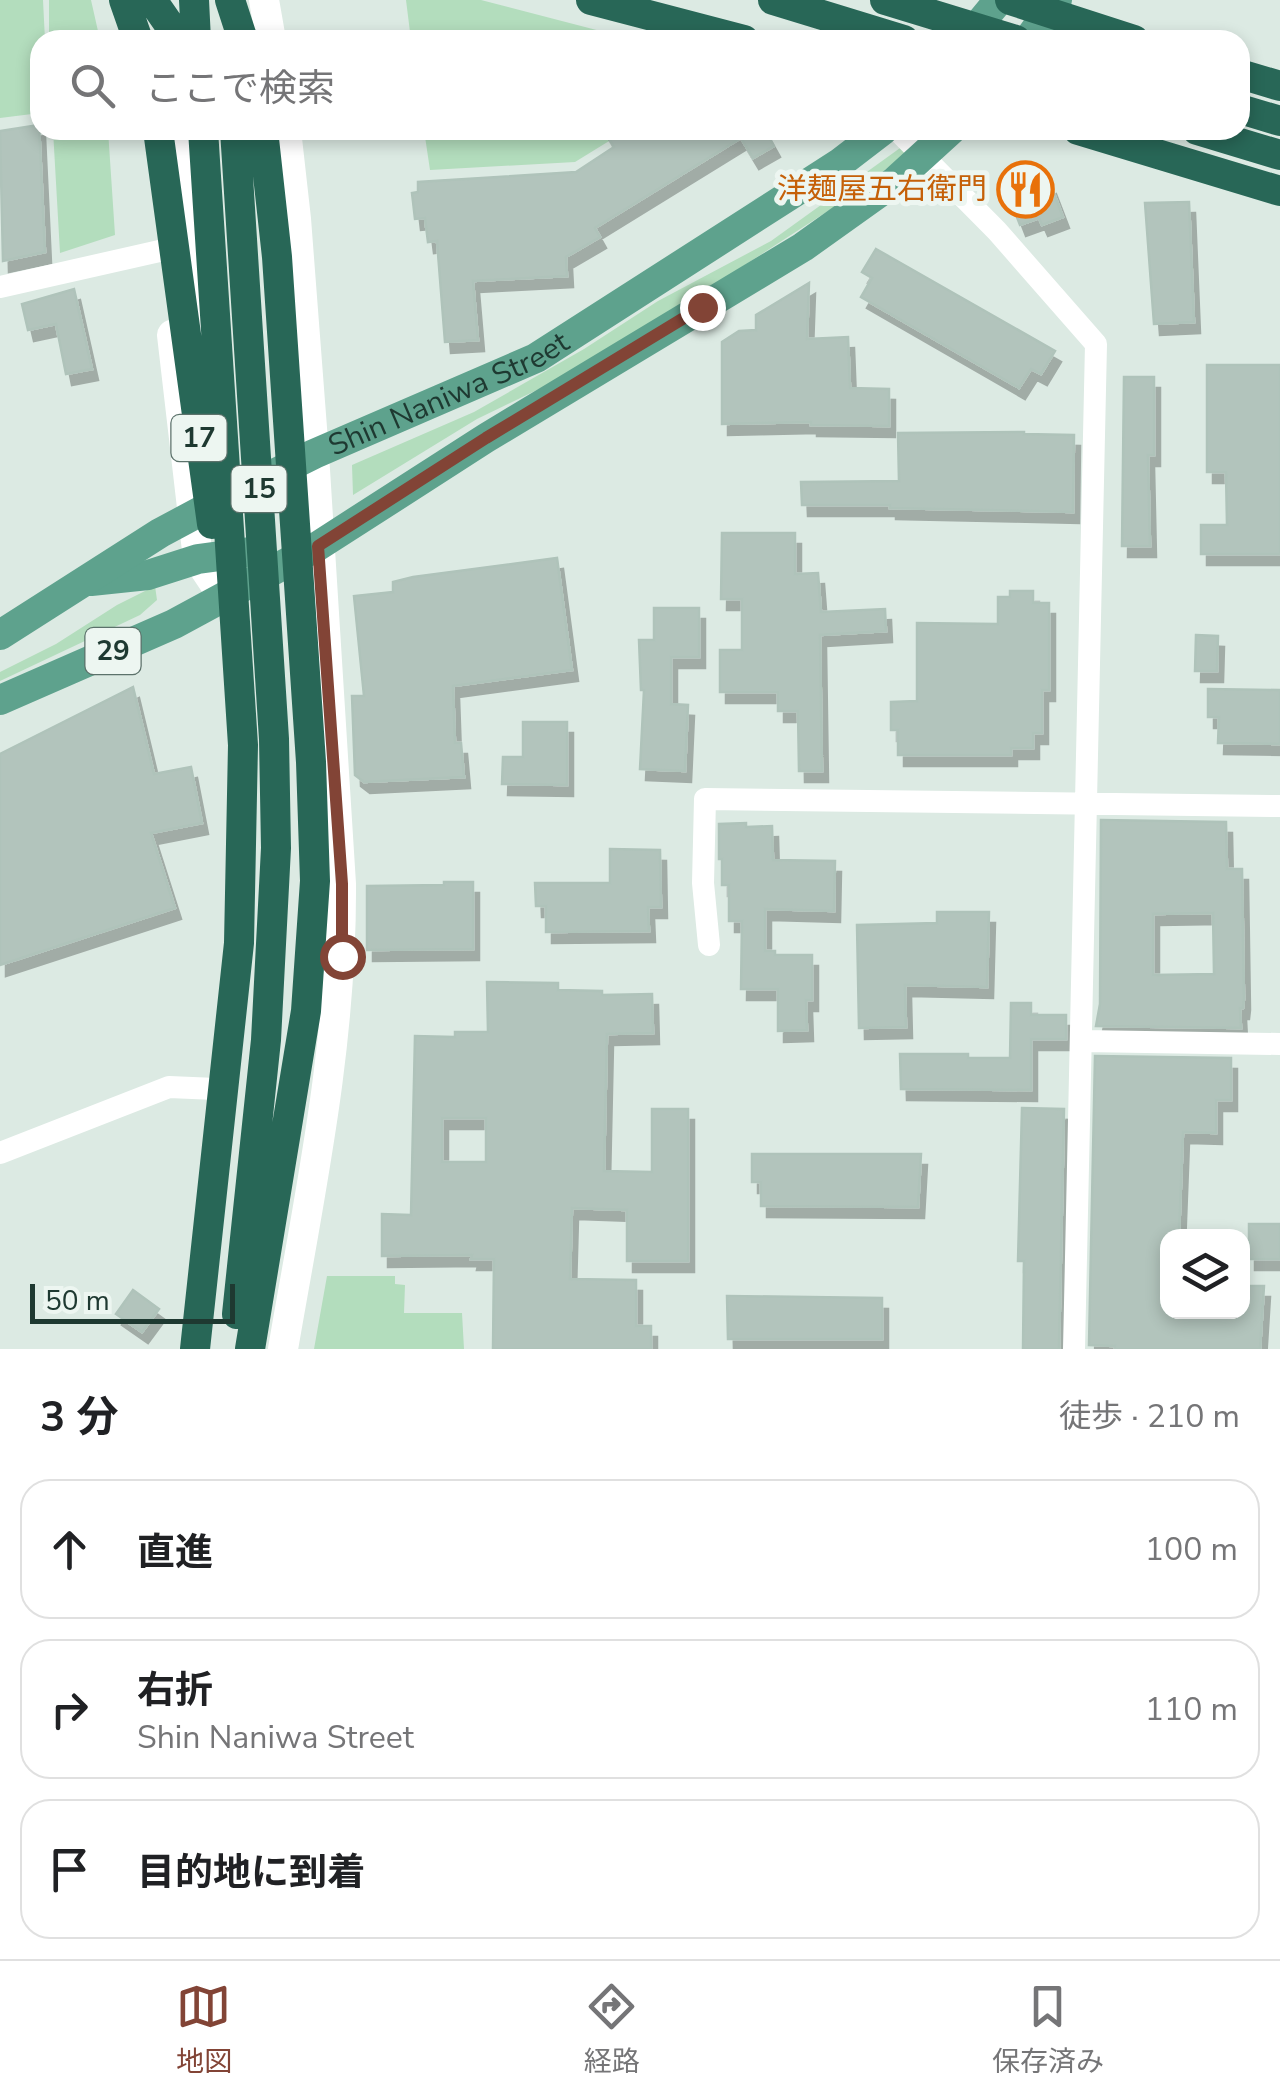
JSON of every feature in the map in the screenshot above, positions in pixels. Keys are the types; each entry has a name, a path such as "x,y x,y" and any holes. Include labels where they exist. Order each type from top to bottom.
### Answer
{"highway":[{"path":"124,0 134,30"},
{"path":"149,0 169,30"},
{"path":"178,30 194,0"},
{"path":"228,0 228,30"},
{"path":"228,0 239,30"},
{"path":"591,0 706,30"},
{"path":"773,0 871,30"},
{"path":"885,0 1074,30"},
{"path":"1000,4 1038,24"},
{"path":"1250,77 1280,86"},
{"path":"1250,112 1280,121"},
{"name":"17","path":"158,140 242,745"},
{"name":"15","path":"195,1349 238,959 242,745 204,140"},
{"name":"15","path":"234,1349 266,1040 276,848 274,739 236,140"},
{"path":"250,1349 306,1011 315,881 280,296 264,140"},
{"path":"1111,140 1280,191"},
{"path":"1230,140 1280,155"}],"main road":[{"path":"975,30 1000,4"},
{"name":"Shin Naniwa Street","path":"0,636 204,510 314,454 536,358 869,140"},
{"name":"Shin Naniwa Street","path":"0,700 174,624 318,546 486,438 802,247 894,182 940,140"},
{"path":"83,582 148,574 209,557 318,546"}],"street":[{"path":"172,0 174,30"},
{"path":"264,0 269,30"},
{"path":"159,140 176,247 209,557 224,598 236,811 230,937 202,1244 184,1349"},
{"path":"176,247 181,140"},
{"path":"282,1349 326,1113 342,956 342,884 314,454 287,140"},
{"path":"908,140 997,231 1096,344 1074,1349"},
{"path":"0,288 296,219"},
{"path":"224,598 314,454"},
{"path":"709,945 703,883 705,799 1280,806"},
{"path":"1083,1041 1280,1044"},
{"path":"0,1153 168,1087 216,1089"}],"green space":[{"path":"0,0 43,0 44,30 30,30 30,114 0,118"},
{"path":"49,0 91,0 98,30 49,30"},
{"path":"406,0 481,0 596,30 410,30"},
{"path":"54,140 109,140 115,235 60,253"},
{"path":"426,140 611,140 575,162 430,170"},
{"path":"907,143 915,147 848,198 683,305 568,375 477,419 353,495 352,465 474,412 658,301 771,241"},
{"path":"155,586 157,600 140,615 0,681 0,672"},
{"path":"327,1276 395,1276 395,1284 405,1285 404,1313 462,1313 464,1349 314,1349"}],"building":[{"path":"30,126 30,140 40,140 45,252 3,261 0,131"},
{"path":"610,140 738,140 595,228 600,237 566,257 567,276 473,281 478,340 445,342 437,241 428,242 425,218 415,219 412,193 418,192 418,182 576,172 614,147"},
{"path":"742,140 771,140 774,146 753,158"},
{"path":"1031,165 1039,187 1050,183 1063,217 1042,225 1039,218 1020,225 1001,176"},
{"path":"1189,202 1194,322 1154,324 1145,203"},
{"path":"876,249 1055,351 1041,374 1031,369 1019,388 861,297 872,278 862,272"},
{"path":"809,283 807,339 848,337 850,388 889,389 889,426 811,422 722,424 722,342 739,331 756,330 756,315"},
{"path":"74,289 92,369 66,374 56,324 28,330 22,304"},
{"path":"1207,365 1280,365 1280,554 1201,554 1201,525 1227,525 1226,472 1207,472"},
{"path":"1124,377 1154,377 1154,455 1148,455 1150,546 1122,546"},
{"path":"898,433 1074,435 1073,512 802,505 801,482 899,481"},
{"path":"722,533 795,533 795,574 818,573 821,612 885,609 886,631 820,635 822,771 799,771 798,711 778,711 778,692 720,692 720,650 742,650 742,599 721,599"},
{"path":"557,558 572,670 453,686 455,743 461,743 464,777 364,782 355,775 352,696 364,696 354,596 393,592 393,582 413,577"},
{"path":"1010,591 1033,591 1033,603 1049,603 1049,690 1042,690 1042,733 1033,733 1033,748 1011,748 1011,755 898,755 898,730 891,730 891,702 917,701 917,623 998,624 998,597 1010,597"},
{"path":"654,608 699,608 699,657 671,657 671,704 688,705 685,771 640,769 644,690 639,640 654,640"},
{"path":"1196,635 1218,636 1217,671 1195,671"},
{"path":"133,687 154,774 191,767 202,823 151,833 175,908 0,965 0,754"},
{"path":"1208,689 1280,690 1280,744 1218,743 1219,717 1208,717"},
{"path":"523,722 567,722 567,785 502,784 503,757 523,757"},
{"path":"1101,820 1226,822 1227,869 1242,869 1241,1028 1096,1026 1100,1004","holes":["1213,913 1214,974 1153,975 1153,914"]},
{"path":"746,823 746,827 772,826 773,860 835,861 834,911 765,909 765,951 775,951 775,955 812,955 807,1030 778,1031 778,989 741,989 742,921 729,921 729,885 722,885 719,824"},
{"path":"610,849 660,850 661,907 648,907 649,931 546,932 546,906 536,906 535,883 610,883"},
{"path":"473,882 473,949 367,950 367,886"},
{"path":"937,912 989,912 987,987 905,985 906,1027 859,1028 857,925 937,923"},
{"path":"487,982 558,983 558,990 602,991 602,995 652,994 653,1033 607,1034 604,1171 652,1172 652,1109 688,1109 688,1261 627,1261 627,1210 572,1208 570,1279 636,1280 636,1326 651,1326 651,1349 493,1349 494,1259 471,1259 472,1255 382,1256 382,1214 411,1215 415,1036 455,1037 455,1032 488,1032","holes":["442,1118 486,1118 486,1162 442,1162"]},
{"path":"1011,1003 1031,1003 1031,1015 1066,1015 1066,1039 1031,1039 1031,1090 901,1089 900,1054 1010,1058"},
{"path":"1095,1056 1231,1058 1231,1100 1216,1100 1216,1133 1183,1132 1179,1229 1160,1229 1160,1319 1250,1319 1250,1286 1264,1286 1260,1349 1115,1349 1089,1345"},
{"path":"1022,1108 1064,1109 1059,1349 1023,1349 1024,1261 1018,1261"},
{"path":"752,1154 921,1154 918,1207 761,1206 761,1182 752,1182"},
{"path":"1249,1224 1280,1224 1280,1259 1250,1259"},
{"path":"133,1290 159,1309 142,1332 116,1314"},
{"path":"727,1296 882,1298 882,1339 728,1339"}],"place":[{"name":"洋麺屋五右衛門","path":"1026,189"}],"route":[{"path":"342,956 342,884 318,546 702,307"}]}
